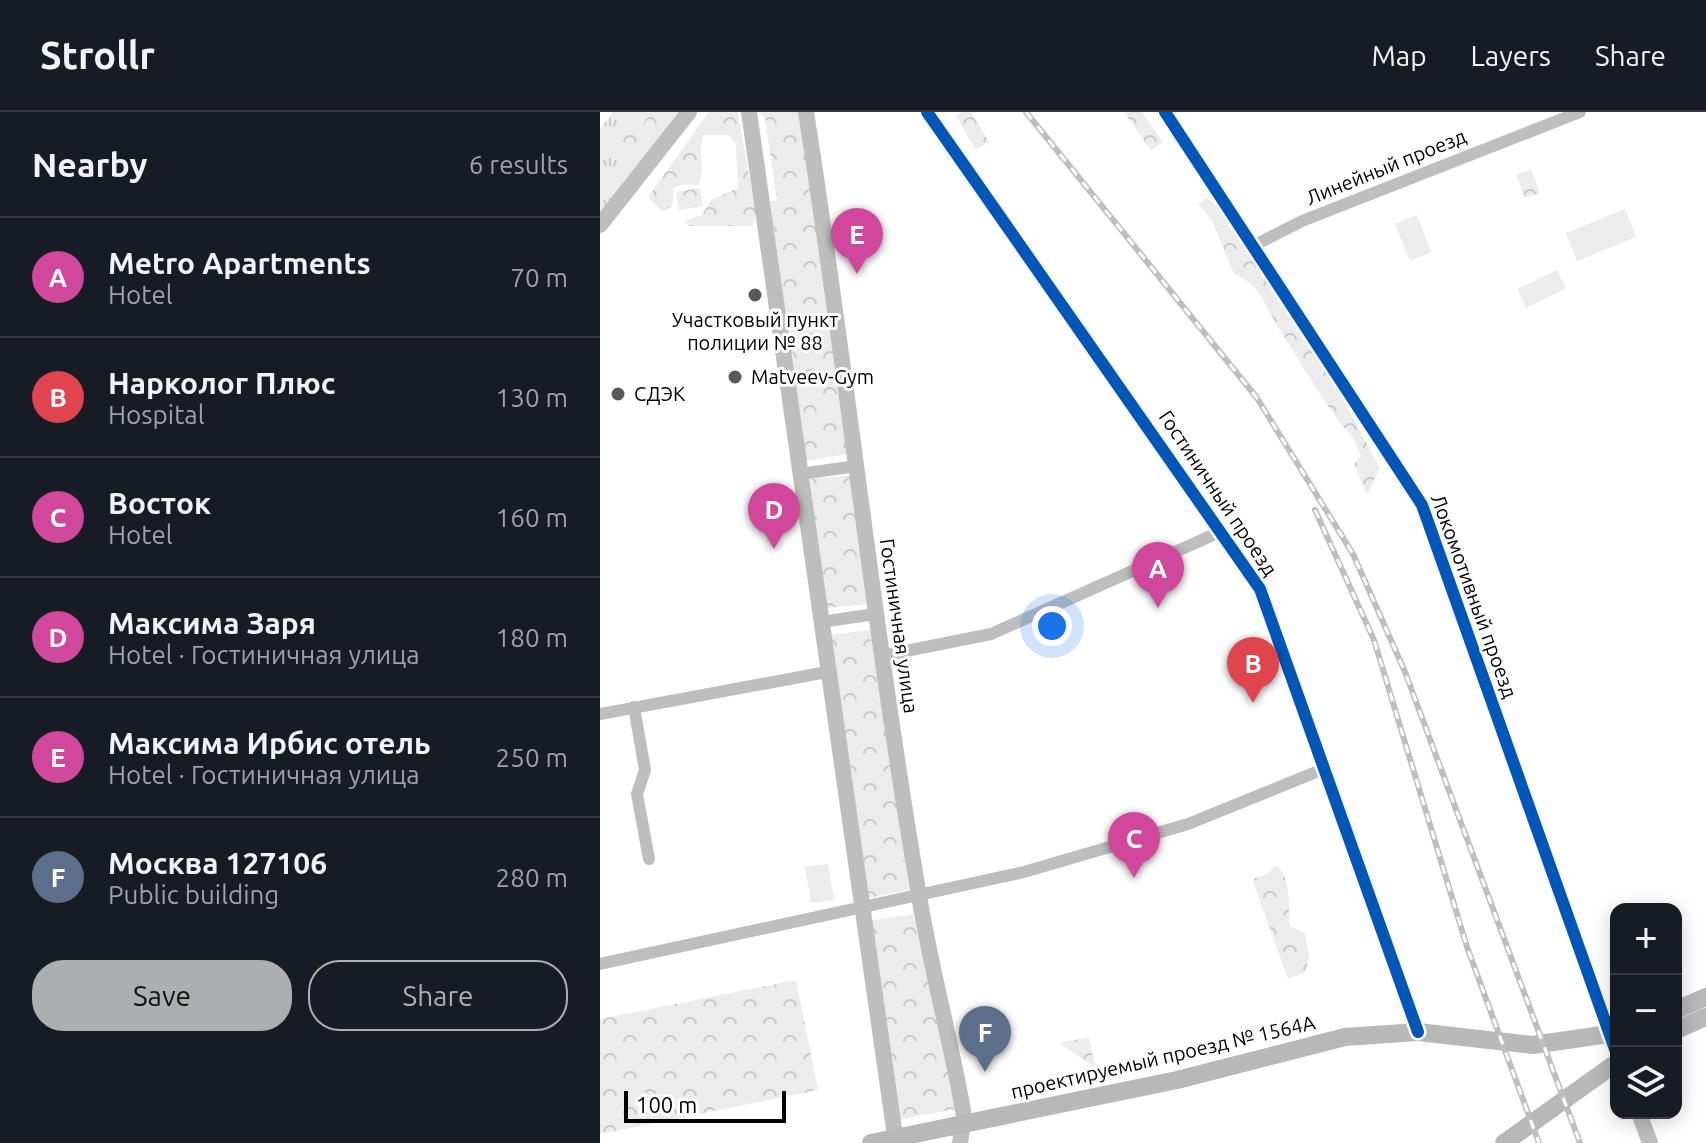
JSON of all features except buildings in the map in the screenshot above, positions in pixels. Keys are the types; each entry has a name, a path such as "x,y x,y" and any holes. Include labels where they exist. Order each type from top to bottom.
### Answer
{"main road":[{"path":"1682,1007 1706,997"},
{"path":"1682,1027 1706,1017"},
{"name":"проектируемый проезд № 1564А","path":"871,1143 912,1140 965,1123 1177,1080 1324,1041 1367,1034 1418,1032 1533,1045 1610,1040"},
{"path":"1504,1143 1610,1067"}],"street":[{"path":"600,225 689,112"},
{"path":"749,112 862,908 912,1140"},
{"name":"Гостиничная улица","path":"806,112 881,656 919,896 965,1123 960,1143"},
{"name":"Гостиничный проезд","path":"927,112 1253,577 1269,608 1418,1032"},
{"name":"Локомотивный проезд","path":"1165,112 1409,482 1430,522 1610,1029"},
{"name":"Линейный проезд","path":"1253,246 1302,221 1580,112"},
{"path":"800,474 857,466"},
{"path":"881,656 991,634 1222,531"},
{"path":"821,622 875,614"},
{"path":"600,714 827,672"},
{"path":"634,707 645,770 637,794 649,859"},
{"path":"600,964 1024,872 1166,832 1326,768"},
{"path":"1641,1119 1650,1143"}],"green space":[{"path":"613,112 679,112 600,215 600,129"},
{"path":"651,112 676,112 667,121 651,149 637,149 630,154 619,141 621,129 630,127 638,132"},
{"path":"709,112 738,112 756,215 752,226 689,226 685,221 702,215 711,200 738,188 736,145 729,135 704,135 701,179 698,185 685,184 673,188 673,206 662,211 648,197"},
{"path":"759,112 803,112 848,454 806,461 770,201 777,201 765,118"},
{"path":"971,112 989,142 976,150 956,116"},
{"path":"1124,112 1142,112 1163,142 1151,151"},
{"path":"1531,169 1540,193 1525,198 1516,175"},
{"path":"700,188 703,206 679,210 676,192"},
{"path":"1207,198 1232,225 1326,367 1380,468 1367,495 1354,464 1361,455 1353,438 1324,399 1257,291 1234,274 1212,220 1198,204"},
{"path":"1625,209 1636,237 1577,261 1566,233"},
{"path":"1417,215 1431,252 1410,261 1395,224"},
{"path":"1557,270 1566,289 1526,308 1517,289"},
{"path":"854,475 870,604 827,608 810,479"},
{"path":"870,630 909,890 868,898 830,635"},
{"path":"828,864 834,900 811,903 805,867"},
{"path":"1275,865 1287,884 1290,926 1305,934 1309,956 1306,972 1288,979 1252,879 1269,873"},
{"path":"913,914 956,1109 897,1120 869,921"},
{"path":"796,980 818,1090 600,1134 600,1019"},
{"path":"1089,1037 1095,1067 1059,1043"}],"railway":[{"path":"1026,112 1257,398 1353,554 1405,672 1580,1143"},
{"path":"1315,510 1374,640 1467,947 1539,1143"}],"cycle path":[{"path":"927,112 1260,589 1418,1032"},
{"path":"1165,112 1422,505 1614,1047"}],"place":[{"name":"Максима Ирбис отель","path":"857,274"},
{"name":"Участковый пункт полиции № 88","path":"755,295"},
{"name":"Matveev-Gym","path":"735,377"},
{"name":"СДЭК","path":"618,394"},
{"name":"Максима Заря","path":"774,549"},
{"name":"Metro Apartments","path":"1158,608"},
{"name":"Нарколог Плюс","path":"1253,703"},
{"name":"Восток","path":"1134,878"},
{"name":"Москва 127106","path":"985,1072"}]}
